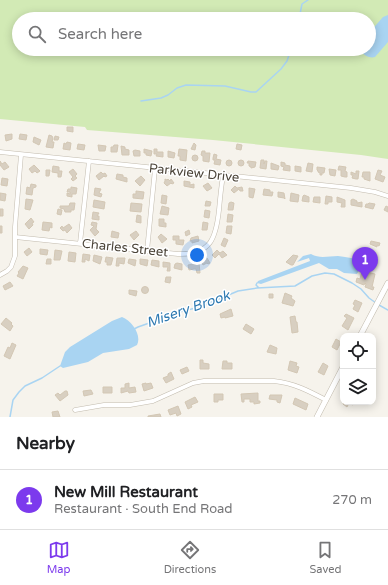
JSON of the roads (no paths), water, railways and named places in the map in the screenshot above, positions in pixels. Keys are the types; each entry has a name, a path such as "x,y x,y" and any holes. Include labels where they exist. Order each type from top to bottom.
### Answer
{"street":[{"name":"Parkview Drive","path":"0,152 222,176 351,188 388,196"},
{"path":"0,275 7,271 15,256 21,155"},
{"path":"80,243 89,161"},
{"path":"147,251 155,169"},
{"name":"Charles Street","path":"15,237 186,255 195,253 207,246 213,239 216,232 222,176"},
{"path":"362,333 388,283"},
{"path":"317,417 342,369"},
{"path":"75,410 104,405 130,405 153,401 193,383 204,381 274,381 302,388 326,400"}],"water":[{"path":"388,15 388,42 376,56 376,25 383,17"},
{"path":"311,254 321,257 341,256 367,262 373,259 376,264 374,268 363,268 364,264 362,264 357,274 344,273 337,269 329,269 319,263 261,284 257,283 258,281 310,261 309,258 297,262 303,256"},
{"path":"122,317 126,319 135,329 138,337 137,345 129,349 103,353 88,362 63,368 60,366 65,352 70,347 112,321"}],"waterway":[{"path":"300,12 302,4 308,0"},
{"path":"141,101 161,98 177,88 186,85 225,86 256,92 281,69 289,56"},
{"name":"Misery Brook","path":"134,329 183,311 200,307 238,291 257,288 295,286 312,276 325,273 334,274 352,283 376,303"},
{"name":"Misery Brook","path":"257,283 256,285 259,288"},
{"name":"Misery Brook","path":"379,305 388,310"},
{"name":"Misery Brook","path":"10,417 13,400 19,392 25,386 42,378 60,366"}],"place":[{"name":"New Mill Restaurant","path":"365,280"}]}
